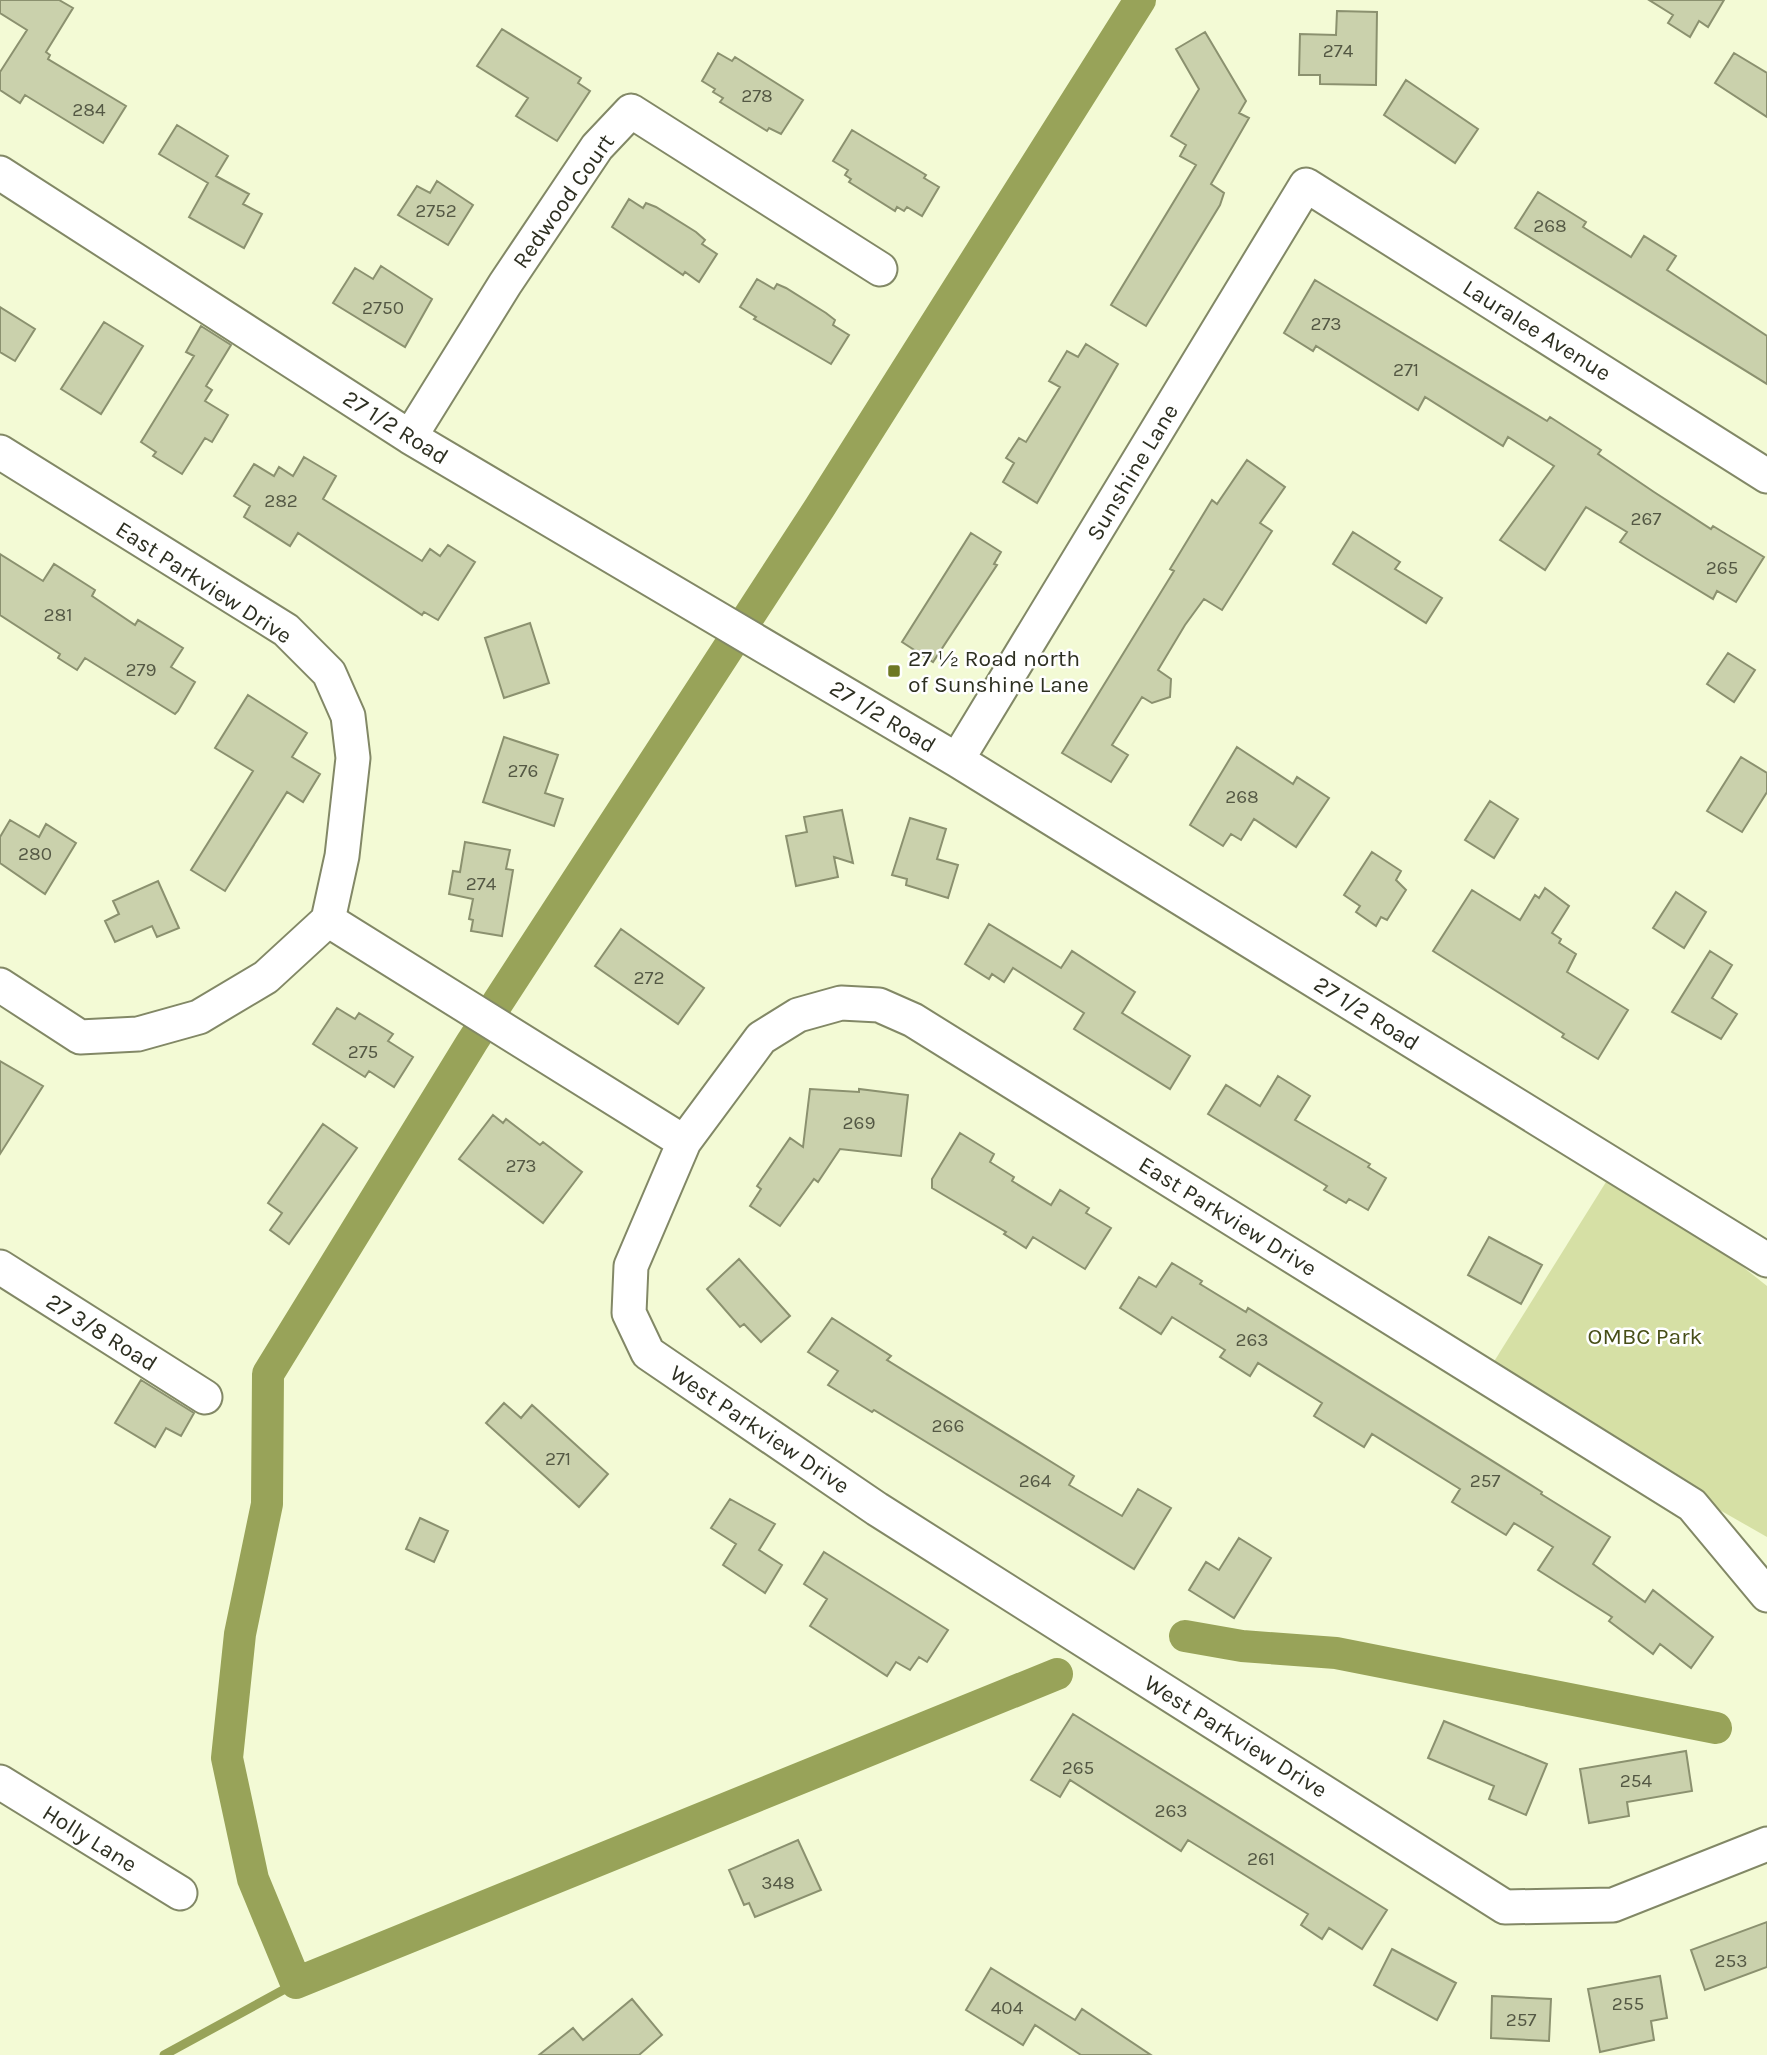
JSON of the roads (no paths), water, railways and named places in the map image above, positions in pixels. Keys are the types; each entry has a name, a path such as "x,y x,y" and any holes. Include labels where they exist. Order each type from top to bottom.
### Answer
{"street":[{"name":"Redwood Court","path":"410,437 505,284 597,147 631,111 880,269"},
{"name":"27 1/2 Road","path":"0,173 410,437 957,760 1767,1259"},
{"name":"Lauralee Avenue","path":"1306,185 1767,476"},
{"name":"Sunshine Lane","path":"957,760 1306,185"},
{"name":"East Parkview Drive","path":"0,452 286,630 329,673 348,716 353,758 342,856 328,920"},
{"path":"0,985 80,1037 138,1034 200,1017 266,977 328,920 684,1142"},
{"name":"East Parkview Drive","path":"684,1142 761,1038 798,1015 841,1003 879,1005 913,1020 1692,1505 1767,1595"},
{"name":"West Parkview Drive","path":"684,1142 631,1266 629,1313 648,1353 877,1509 1505,1907 1613,1905 1767,1844"},
{"name":"27 3/8 Road","path":"0,1267 205,1397"},
{"name":"Holly Lane","path":"0,1782 180,1893"}],"waterway":[{"path":"1057,1674 296,1983 253,1879 227,1758 240,1634 267,1504 268,1374 472,1042 820,507 1140,0"},
{"path":"1185,1636 1242,1646 1336,1653 1716,1728"},
{"path":"164,2055 296,1983"}],"place":[{"name":"27 ½ Road north of Sunshine Lane","path":"894,671"}],"park label":[{"name":"OMBC Park","path":"1645,1336"}]}
